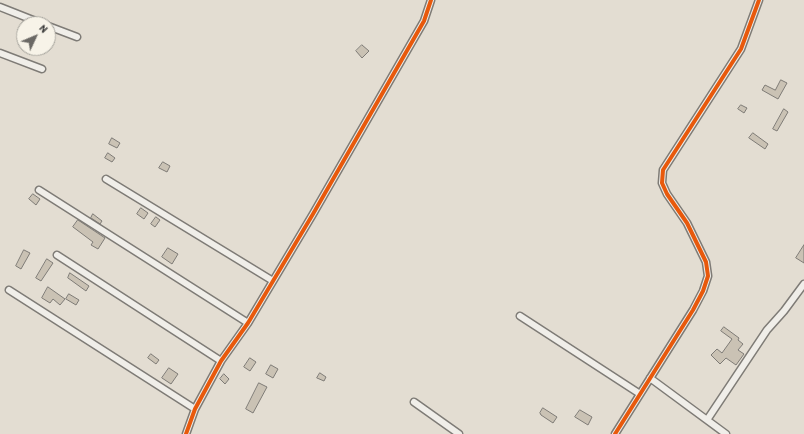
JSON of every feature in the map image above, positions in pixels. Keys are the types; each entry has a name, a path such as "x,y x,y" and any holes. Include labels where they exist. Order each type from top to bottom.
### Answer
{"street":[{"path":"186,434 195,408 221,361 248,323 314,214 424,20 431,0"},
{"path":"615,434 693,310 703,291 708,276 706,262 687,223 667,194 662,183 663,170 741,49 759,0"},
{"path":"0,7 23,16"},
{"path":"56,29 76,37"},
{"path":"0,53 42,69"},
{"path":"106,179 273,281"},
{"path":"39,190 248,323"},
{"path":"57,256 221,361"},
{"path":"707,420 768,330 804,284"},
{"path":"9,290 195,408"},
{"path":"520,316 640,394"},
{"path":"650,378 726,434"},
{"path":"414,402 459,434"}],"building":[{"path":"362,45 369,51 362,58 356,51"},
{"path":"781,80 787,83 778,99 762,90 765,85 775,90"},
{"path":"741,105 747,108 744,113 738,109"},
{"path":"784,109 788,112 777,131 773,129"},
{"path":"753,133 768,144 765,149 749,138"},
{"path":"112,138 120,143 117,148 109,144"},
{"path":"108,153 115,158 112,162 105,158"},
{"path":"163,162 170,166 167,172 159,168"},
{"path":"33,194 40,199 36,205 29,199"},
{"path":"141,208 148,213 144,219 137,214"},
{"path":"93,214 102,221 100,224 91,218"},
{"path":"156,217 160,220 155,227 151,224"},
{"path":"78,220 105,238 98,249 91,245 93,242 73,227"},
{"path":"804,245 804,263 796,258"},
{"path":"168,248 178,254 172,264 162,257"},
{"path":"24,250 30,253 21,269 16,266"},
{"path":"47,259 53,263 41,281 36,278"},
{"path":"70,273 89,286 86,291 68,278"},
{"path":"48,287 65,299 60,305 53,299 50,303 42,298"},
{"path":"69,294 79,300 76,305 66,299"},
{"path":"724,327 739,338 738,340 743,344 738,350 744,354 736,365 726,358 720,364 711,355 717,349 722,353 732,339 721,331"},
{"path":"151,354 159,360 156,364 148,358"},
{"path":"250,358 256,362 250,371 244,367"},
{"path":"271,365 278,369 273,378 266,374"},
{"path":"169,368 178,374 171,384 162,378"},
{"path":"320,373 326,377 324,381 317,378"},
{"path":"224,374 229,379 225,384 220,379"},
{"path":"259,383 267,387 253,413 246,409"},
{"path":"543,408 557,417 553,423 541,415 540,413"},
{"path":"580,410 592,417 588,425 575,417"}],"cycle path":[{"path":"186,434 195,409 221,361 248,323 313,214 424,21 431,0"},
{"path":"615,434 693,310 703,291 708,276 706,262 687,223 667,194 662,183 663,170 741,49 759,0"}]}
